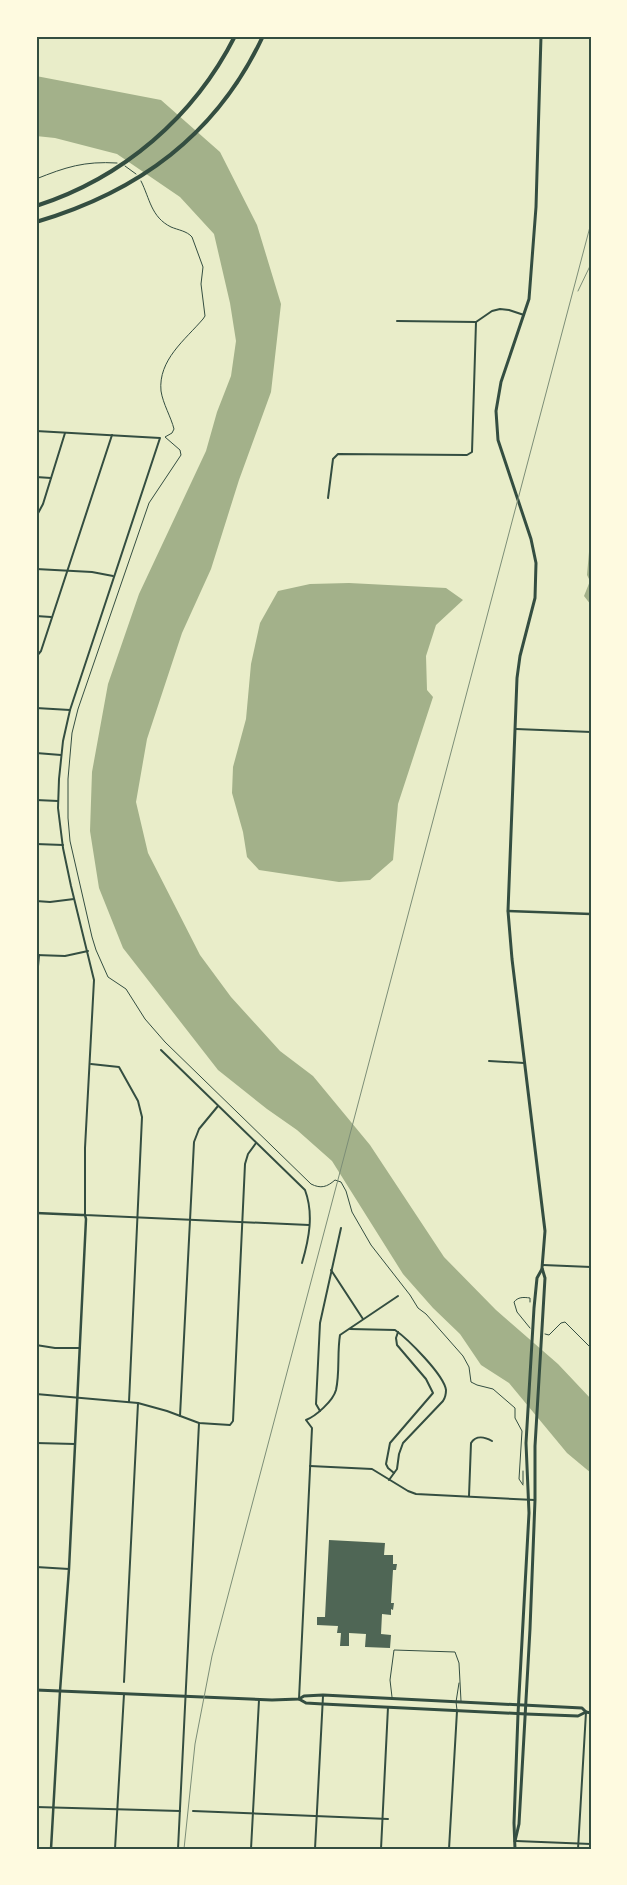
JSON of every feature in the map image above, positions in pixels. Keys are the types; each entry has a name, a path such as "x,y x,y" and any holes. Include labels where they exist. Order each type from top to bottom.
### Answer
{"highway":[{"path":"36,206 73,192 112,172 152,143 168,129 196,97 213,75 235,36"},
{"path":"36,222 83,207 125,186 170,156 215,112 240,79 263,36"}],"main road":[{"path":"515,1849 514,1823 518,1714 523,1648 529,1498 526,1444 534,1308 537,1278 542,1267 545,1231 512,960 508,911 519,664 535,598 536,563 531,538 498,440 497,423 498,397 505,369 528,303 532,268 541,36"},
{"path":"515,1841 519,1824 526,1714 536,1500 536,1446 545,1278 542,1267"},
{"path":"36,1690 259,1700 299,1699 304,1696 323,1695 582,1708 588,1712"},
{"path":"299,1699 306,1703 518,1714 578,1716 588,1712"}],"street":[{"path":"396,321 476,322 500,309 524,315"},
{"path":"328,498 333,460 338,454 471,454 473,449 476,322"},
{"path":"36,432 160,438 70,710 61,755 58,801 63,845 94,980 85,1148 85,1215 80,1348 52,1849"},
{"path":"36,517 65,433"},
{"path":"36,657 41,651 112,435"},
{"path":"36,478 51,478"},
{"path":"36,570 99,573 113,576"},
{"path":"36,616 51,617"},
{"path":"36,708 70,710"},
{"path":"515,729 591,732"},
{"path":"36,753 61,755"},
{"path":"36,800 58,801"},
{"path":"36,844 63,845"},
{"path":"36,901 50,902 74,899"},
{"path":"508,911 591,914"},
{"path":"36,990 38,955 65,956 88,951"},
{"path":"161,1050 305,1190 310,1208 308,1242 302,1263"},
{"path":"489,1062 524,1063"},
{"path":"90,1064 119,1066 138,1101 142,1117 129,1402"},
{"path":"180,1416 194,1142 199,1129 218,1106"},
{"path":"36,1394 138,1403 199,1423 230,1425 233,1421 245,1164 248,1154 256,1143"},
{"path":"36,1213 309,1225"},
{"path":"320,1411 316,1404 320,1323 341,1228"},
{"path":"542,1267 591,1268"},
{"path":"331,1270 363,1319"},
{"path":"299,1699 312,1428 306,1420 314,1417 335,1393 340,1335 398,1296"},
{"path":"347,1330 383,1328 398,1332 429,1363 446,1391 445,1398 438,1407 403,1443 399,1454 397,1470 389,1480"},
{"path":"394,1473 387,1466 389,1445 433,1393 426,1378 397,1345 396,1338 398,1332"},
{"path":"36,1345 54,1348 80,1348"},
{"path":"124,1682 138,1403"},
{"path":"178,1849 199,1423"},
{"path":"469,1496 471,1443 474,1439 479,1438 487,1438 492,1441"},
{"path":"36,1443 75,1444"},
{"path":"310,1466 368,1468 416,1494 529,1498 536,1500"},
{"path":"36,1568 69,1568"},
{"path":"115,1849 124,1694"},
{"path":"315,1849 323,1695"},
{"path":"251,1849 259,1700"},
{"path":"381,1849 388,1707"},
{"path":"449,1849 457,1710"},
{"path":"578,1849 588,1712"},
{"path":"36,1807 180,1811"},
{"path":"192,1811 253,1815 388,1819"},
{"path":"515,1841 591,1844"}],"lane":[{"path":"392,1698 390,1680 394,1650 455,1652 459,1663 461,1702"},
{"path":"457,1710 456,1702 460,1682"}],"path":[{"path":"36,180 69,166 98,162 119,163 138,176 152,210 158,217 192,237 203,267 201,290 205,316 173,351 164,370 161,390 174,429 172,433 165,437 180,450 181,455 149,503 98,648 72,733 68,779 69,833 76,874 96,950 110,980 123,986 145,1019 165,1042 307,1181 320,1187 327,1186 335,1180 341,1182 346,1191 352,1212 371,1245 418,1308 426,1314 464,1356 469,1367 472,1382 476,1385 493,1389 515,1408 515,1418 522,1431 519,1479 524,1485"}],"shaded area":[{"path":"36,76 161,100 220,152 257,225 281,304 271,392 239,480 211,569 182,633 147,739 136,802 148,853 200,955 231,997 280,1051 313,1076 370,1145 444,1257 496,1310 558,1364 591,1399 591,1473 567,1453 509,1383 481,1365 460,1334 433,1308 403,1274 332,1161 297,1130 218,1070 123,948 99,888 90,831 92,772 108,684 139,594 206,451 217,412 231,376 236,341 230,303 214,234 180,197 117,154 55,138 36,136"},
{"path":"591,549 591,605 584,596 590,581 587,575 589,552"},
{"path":"349,583 446,588 463,600 436,625 426,656 427,690 433,697 398,804 393,860 370,880 339,882 259,870 247,857 243,832 232,793 233,767 246,719 251,664 260,623 278,591 310,584"}],"building":[{"path":"329,1540 385,1543 384,1555 393,1555 393,1564 397,1564 396,1570 393,1570 391,1603 394,1603 393,1610 391,1609 391,1615 382,1614 381,1634 391,1635 390,1648 365,1647 366,1634 349,1633 349,1646 340,1646 341,1633 337,1633 338,1626 317,1625 317,1617 325,1617"}],"railway":[{"path":"184,1849 195,1744 212,1656 591,223"},
{"path":"578,291 591,264"}]}
